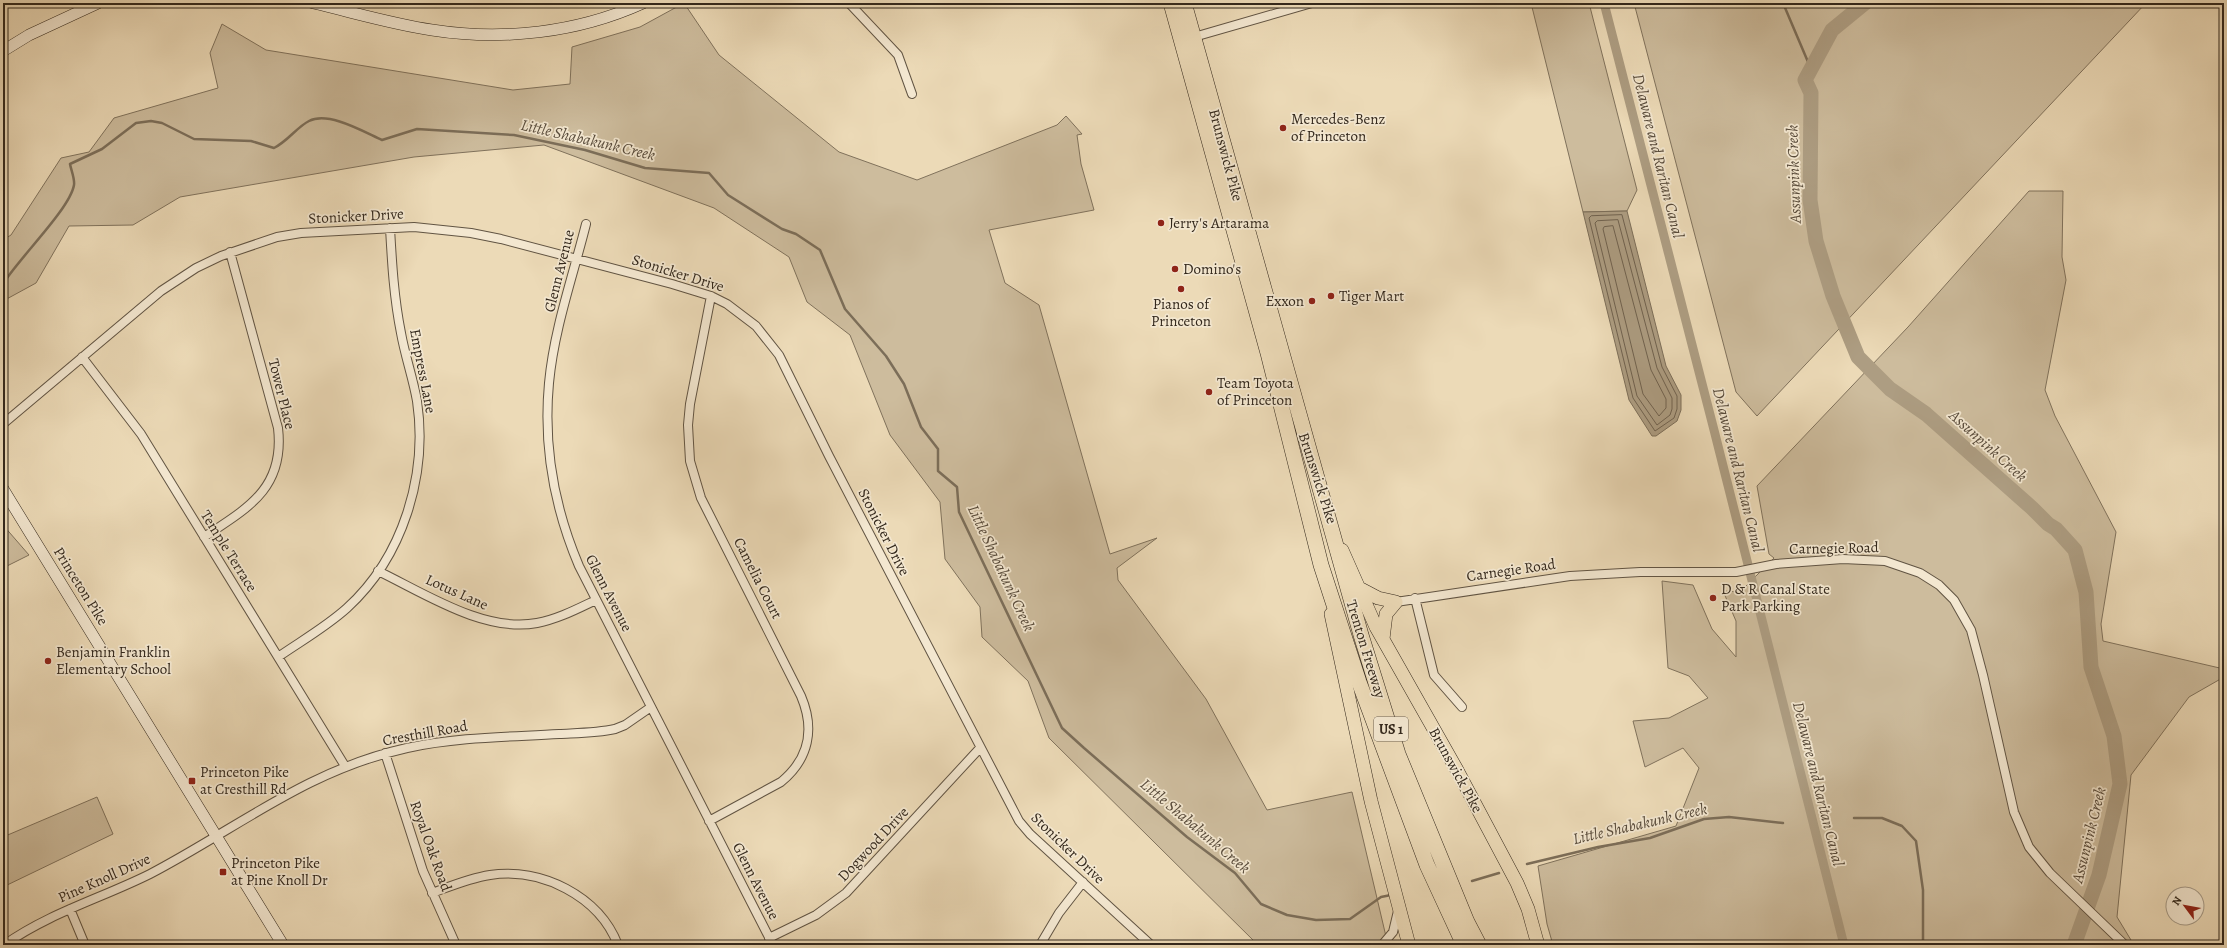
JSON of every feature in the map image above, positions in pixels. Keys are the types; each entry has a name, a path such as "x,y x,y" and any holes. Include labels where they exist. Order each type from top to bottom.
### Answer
{"highway":[{"name":"Brunswick Pike","path":"1171,3 1268,353 1321,565"},
{"name":"Brunswick Pike","path":"1184,3 1323,505"},
{"name":"Trenton Freeway","path":"1323,505 1360,635 1398,754 1464,915 1479,945"},
{"name":"Trenton Freeway","path":"1321,565 1359,682 1421,850 1464,945"}],"main road":[{"path":"3,51 29,35 98,3"},
{"path":"313,3 419,28 484,35 536,32 562,28 612,15 643,3"},
{"name":"Princeton Pike","path":"3,489 283,945"},
{"name":"Brunswick Pike","path":"1323,505 1383,639 1458,770 1517,883 1528,909 1538,945"},
{"name":"Brunswick Pike","path":"1321,565 1366,776 1392,884 1410,945"},
{"path":"1359,588 1378,598 1396,602 1386,614 1383,639"}],"street":[{"path":"849,3 898,55 912,94"},
{"path":"1194,37 1312,3"},
{"name":"Glenn Avenue","path":"586,224 552,358 549,382 547,437 549,461 560,515 576,560 771,942"},
{"name":"Stonicker Drive","path":"3,424 161,291 196,268 230,252 263,241 301,233 390,228 435,228 470,233 577,259 711,296 728,304 752,322 768,339 780,355 829,456 980,748 1020,821 1030,834 1151,945"},
{"name":"Empress Lane","path":"278,657 339,614 365,588 378,571 396,539 408,510 418,466 420,441 417,400 393,286 390,228"},
{"name":"Tower Place","path":"204,538 258,498 273,476 279,454 278,428 230,252"},
{"name":"Camelia Court","path":"709,821 781,782 790,775 803,756 809,732 809,720 804,702 701,498 690,461 688,425 690,404 711,296"},
{"name":"Temple Terrace","path":"82,357 141,434 345,766"},
{"name":"Carnegie Road","path":"1396,602 1415,598 1593,574 1736,572 1793,562 1872,559 1895,562 1910,568 1930,578 1947,592 1965,617 1976,645 2019,828 2033,854 2062,885 2099,918 2125,945"},
{"name":"Lotus Lane","path":"378,571 474,617 505,624 520,625 552,620 596,600"},
{"path":"1415,598 1434,675 1462,707"},
{"name":"Cresthill Road","path":"216,836 293,790 345,766 385,753 459,740 615,730 651,707"},
{"name":"Dogwood Drive","path":"771,942 816,915 846,893 980,748"},
{"name":"Royal Oak Road","path":"385,753 410,835 432,893 456,945"},
{"name":"Pine Knoll Drive","path":"4,945 42,922 148,875 216,836"},
{"path":"432,893 491,875 521,874 538,877 554,883 581,898 605,922 618,945"},
{"path":"1040,945 1059,913 1083,882"},
{"path":"1382,945 1393,932 1398,904"},
{"path":"70,909 85,945"}],"shaded area":[{"path":"684,3 719,55 839,152 917,180 1057,125 1066,116 1082,134 1077,135 1081,164 1094,210 989,230 1005,283 1039,305 1110,554 1157,538 1117,568 1118,580 1206,699 1267,810 1352,792 1388,945 1258,945 1049,738 1028,681 982,637 980,607 945,559 940,502 890,435 850,335 807,302 789,257 714,208 544,145 414,157 180,197 133,225 69,226 36,283 3,301 3,240 11,235 61,158 89,152 114,118 218,88 210,53 222,24 266,50 513,90 570,84 572,47 640,27"},
{"path":"1531,3 1589,3 1637,190 1627,211 1583,212"},
{"path":"1634,3 2146,3 1757,416 1736,392"},
{"path":"2029,191 2063,191 2062,257 2066,280 2045,390 2055,416 2116,532 2101,624 2103,641 2224,669 2224,677 2189,697 2131,775 2117,917 2134,945 1553,945 1547,924 1538,866 1676,826 1699,768 1683,748 1645,767 1633,721 1669,718 1708,698 1689,676 1668,668 1662,581 1693,585 1712,629 1736,657 1736,621 1723,591 1740,592 1774,558 1769,554 1757,486 1908,327"},
{"path":"3,525 29,555 3,568"},
{"path":"97,797 113,834 3,887 3,837"}],"water":[{"path":"1627,211 1666,366 1681,395 1681,410 1677,421 1656,436 1652,436 1629,400 1583,212"}],"waterway":[{"name":"Delaware and Raritan Canal","path":"1604,3 1844,945"},
{"path":"1783,3 1811,69"},
{"name":"Assunpink Creek","path":"1865,3 1832,30 1805,80 1811,93 1810,200 1816,241 1833,296 1858,357 1890,389 1926,414 2048,524 2056,529 2075,550 2086,592 2091,667 2114,736 2120,784 2099,875 2074,945"},
{"name":"Little Shabakunk Creek","path":"3,284 54,220 70,195 74,185 70,164 102,149 136,123 151,121 162,123 194,139 251,141 274,148 284,142 300,127 309,121 317,119 326,119 346,124 382,140 417,129 514,135 585,150 645,168 709,173 728,195 782,229 796,234 820,250 845,309 886,356 904,384 921,427 938,449 938,471 957,487 959,512 1062,728 1187,837 1235,873 1261,904 1287,915 1316,920 1350,919 1381,897 1391,895"},
{"name":"Little Shabakunk Creek","path":"1527,864 1598,847 1650,838 1704,819 1729,817 1783,823"},
{"name":"Little Shabakunk Creek","path":"1854,818 1882,818 1902,826 1916,841 1923,890 1923,945"},
{"name":"Little Shabakunk Creek","path":"1472,881 1499,873"}],"place":[{"name":"Mercedes-Benz of Princeton","path":"1283,128"},
{"name":"Jerry's Artarama","path":"1161,223"},
{"name":"Domino's","path":"1175,269"},
{"name":"Pianos of Princeton","path":"1181,289"},
{"name":"Tiger Mart","path":"1331,296"},
{"name":"Exxon","path":"1312,301"},
{"name":"Team Toyota of Princeton","path":"1209,392"},
{"name":"D & R Canal State Park Parking","path":"1713,598"},
{"name":"Benjamin Franklin Elementary School","path":"48,661"},
{"name":"Princeton Pike at Cresthill Rd","path":"192,781"},
{"name":"Princeton Pike at Pine Knoll Dr","path":"223,872"}]}
